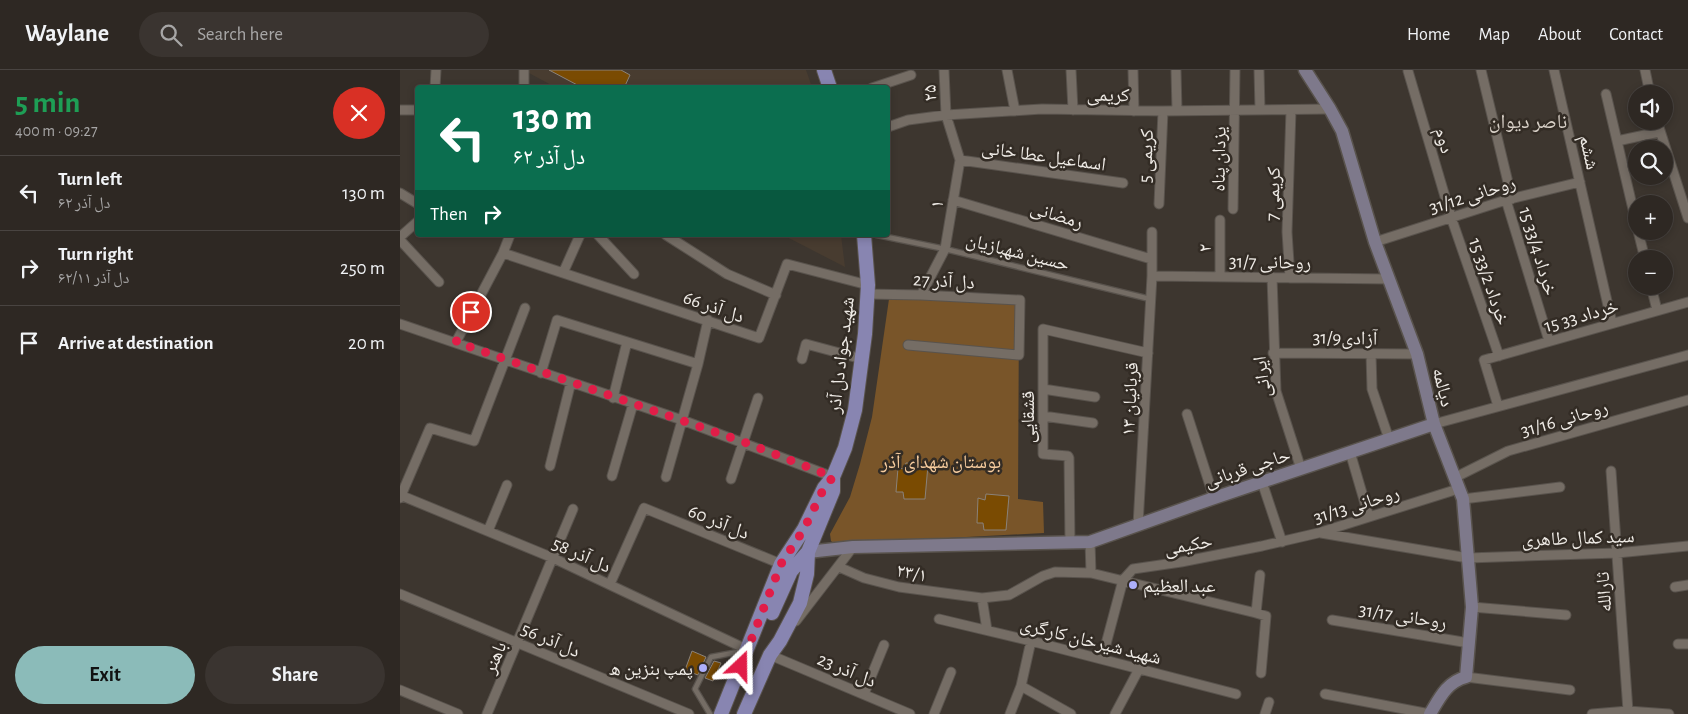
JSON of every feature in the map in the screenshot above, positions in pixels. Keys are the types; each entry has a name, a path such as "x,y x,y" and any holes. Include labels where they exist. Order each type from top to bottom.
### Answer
{"main road":[{"path":"824,70 829,85"},
{"name":"دیالمه","path":"1305,70 1342,131 1375,242 1417,354 1434,424 1458,489 1468,558 1472,607 1466,677"},
{"name":"شهید جواد دل آذر","path":"833,477 845,448 855,410 862,359 867,290 864,237"},
{"name":"حاجی قربانی","path":"808,552 854,548 1090,542 1434,424"},
{"path":"748,650 768,620 792,571 808,552 833,491 833,477"},
{"path":"721,714 781,564 804,529 824,488 833,477"},
{"path":"744,714 770,655 780,641 800,603 807,574 808,552"},
{"path":"780,595 784,591 796,592 800,603"},
{"path":"1430,714 1444,691 1455,680 1466,677"}],"street":[{"path":"435,85 436,70"},
{"path":"524,70 526,85"},
{"name":"۲۵","path":"944,70 946,115"},
{"path":"1008,70 1015,111"},
{"path":"1071,70 1073,110"},
{"path":"1133,70 1134,111"},
{"name":"یزدان پناه","path":"1233,209 1234,70"},
{"path":"1259,70 1260,110"},
{"name":"15 خرداد 33/4","path":"1481,70 1509,199 1549,341"},
{"name":"ششم","path":"1554,70 1612,322"},
{"path":"1645,70 1648,85"},
{"path":"1176,71 1176,111"},
{"name":"دوم","path":"1408,71 1451,217"},
{"path":"882,85 911,76"},
{"path":"1606,94 1630,195"},
{"name":"کریمی","path":"890,126 908,120 946,115 1015,111 1330,109"},
{"path":"400,110 415,110"},
{"name":"کریمی 7","path":"1290,278 1287,232 1291,110"},
{"name":"کریمی 5","path":"1159,204 1163,111"},
{"name":"۱","path":"921,295 945,249 960,160 946,115"},
{"path":"1617,142 1659,132 1688,218"},
{"name":"اسماعیل عطا خانی","path":"960,160 1123,183"},
{"name":"روحانی 31/12","path":"1375,242 1509,199 1580,182"},
{"path":"400,193 415,202"},
{"name":"رمضانی","path":"953,200 1151,259"},
{"name":"15 خرداد 33/2","path":"1451,217 1498,356"},
{"name":"۲","path":"1220,220 1220,276"},
{"path":"415,224 400,238 439,282"},
{"name":"۱۳ قربانیان","path":"1138,525 1152,276 1152,232"},
{"path":"456,342 503,253 509,237"},
{"path":"563,273 579,237"},
{"path":"600,237 634,274"},
{"path":"669,237 727,274 776,295"},
{"name":"دل آذر 66","path":"503,253 759,338 787,264 867,290"},
{"name":"روحانی 31/7","path":"1152,276 1388,279"},
{"name":"ایرانی","path":"1272,278 1273,353 1276,391 1301,469"},
{"name":"دل آذر 27","path":"867,290 1020,300 1019,355 908,345"},
{"path":"1653,295 1657,310"},
{"name":"15 خرداد 33","path":"1498,406 1484,360 1612,322 1688,302"},
{"path":"400,496 430,428 474,441 525,308"},
{"path":"541,373 557,320 698,364"},
{"path":"666,477 698,364 708,320"},
{"path":"400,324 682,420 833,477"},
{"name":"قشقایی","path":"1070,543 1069,458 1068,456 1043,454 1042,331 1045,329 1148,353"},
{"path":"613,398 627,342"},
{"path":"802,359 806,344 862,359"},
{"name":"آزادی31/9","path":"1273,353 1417,354"},
{"path":"1371,354 1372,389 1389,439"},
{"name":"حاجی قربانی","path":"1434,424 1688,354"},
{"path":"550,466 571,382"},
{"path":"1043,389 1095,396"},
{"path":"731,479 758,398"},
{"name":"روحانی 31/16","path":"1458,489 1508,451 1688,400"},
{"path":"612,476 633,404"},
{"path":"1187,414 1214,498"},
{"path":"1043,416 1093,423"},
{"path":"1350,452 1369,517"},
{"name":"ثارالله","path":"1611,471 1628,711"},
{"path":"1262,482 1282,542"},
{"path":"488,531 507,486"},
{"path":"1458,489 1560,487"},
{"name":"روحانی 31/13","path":"1262,546 1318,533 1458,489"},
{"name":"دل آذر 58","path":"400,496 553,558 748,650"},
{"name":"دل آذر 60","path":"610,584 644,508 781,564"},
{"name":"باهنر","path":"487,714 573,510"},
{"name":"سید کمال طاهری","path":"1318,533 1468,558 1617,553 1688,546"},
{"path":"1090,542 1091,573"},
{"name":"حکیمی","path":"1123,580 1133,568 1182,562 1262,546"},
{"path":"780,641 854,548"},
{"name":"۲۳/۱","path":"839,567 864,578 899,587 982,598"},
{"path":"987,630 982,598 1009,596 1043,576 1054,572 1091,573 1266,616 1261,674"},
{"path":"1256,613 1260,575"},
{"path":"1102,659 1123,580"},
{"path":"1676,587 1688,585"},
{"name":"دل آذر 56","path":"400,594 689,714"},
{"path":"1472,607 1566,615"},
{"name":"شهید شیرخان کارگری","path":"938,619 1236,694"},
{"name":"روحانی 31/17","path":"1332,620 1469,643"},
{"path":"1010,714 1021,686 1031,641"},
{"path":"1678,644 1688,644"},
{"path":"864,694 884,645"},
{"name":"دل آذر 23","path":"770,655 910,714"},
{"path":"1115,714 1139,669"},
{"path":"934,714 951,672"},
{"path":"1466,677 1570,690"},
{"path":"1021,686 1071,714"},
{"path":"400,690 458,714"},
{"path":"1325,694 1430,714"},
{"path":"1265,714 1269,702"},
{"path":"1592,714 1628,711 1669,714"}],"lane":[{"name":"حسین شهبازیان","path":"887,237 945,249 1150,299"},
{"path":"710,714 695,690 711,658 748,650"}],"shaded area":[{"path":"527,70 806,70 811,85 551,85 527,72"},
{"path":"787,237 841,237 845,267"}],"green space":[{"name":"بوستان شهدای آذر","path":"890,292 1019,305 1018,499 1043,502 1044,533 835,544 831,541 830,534 850,497 872,417"}],"building":[{"path":"549,70 621,70 630,75 625,85 577,85"},
{"path":"906,463 928,465 925,499 904,499 903,492 896,492 898,468 904,469"},
{"path":"986,494 1009,496 1006,530 984,530 983,523 977,523 978,498 985,500"},
{"path":"692,651 706,657 698,675 685,670"},
{"path":"714,661 721,663 713,681 705,678"}],"place":[{"name":"عبد العظيم","path":"1133,585"},
{"name":"پمپ بنزین ه","path":"703,668"}],"district":[{"name":"ناصر دیوان","path":"1528,121"}],"route":[{"path":"471,312 456,342 744,442 833,477 824,488 804,529 781,564 741,666"}]}
